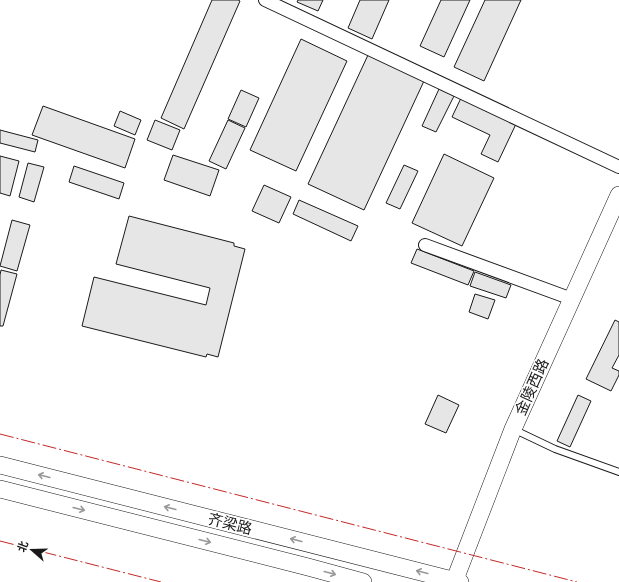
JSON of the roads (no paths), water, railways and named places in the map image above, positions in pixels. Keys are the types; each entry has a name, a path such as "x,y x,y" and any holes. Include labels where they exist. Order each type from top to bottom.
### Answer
{"main road":[{"name":"金陵西路","path":"456,582 513,429 572,299 611,219 619,195"},
{"name":"齐梁路","path":"0,465 456,582"},
{"name":"齐梁路","path":"0,489 363,582"}],"street":[{"path":"264,0 619,167"},
{"path":"425,245 572,299"}],"lane":[{"path":"513,429 555,449 619,472"}]}
